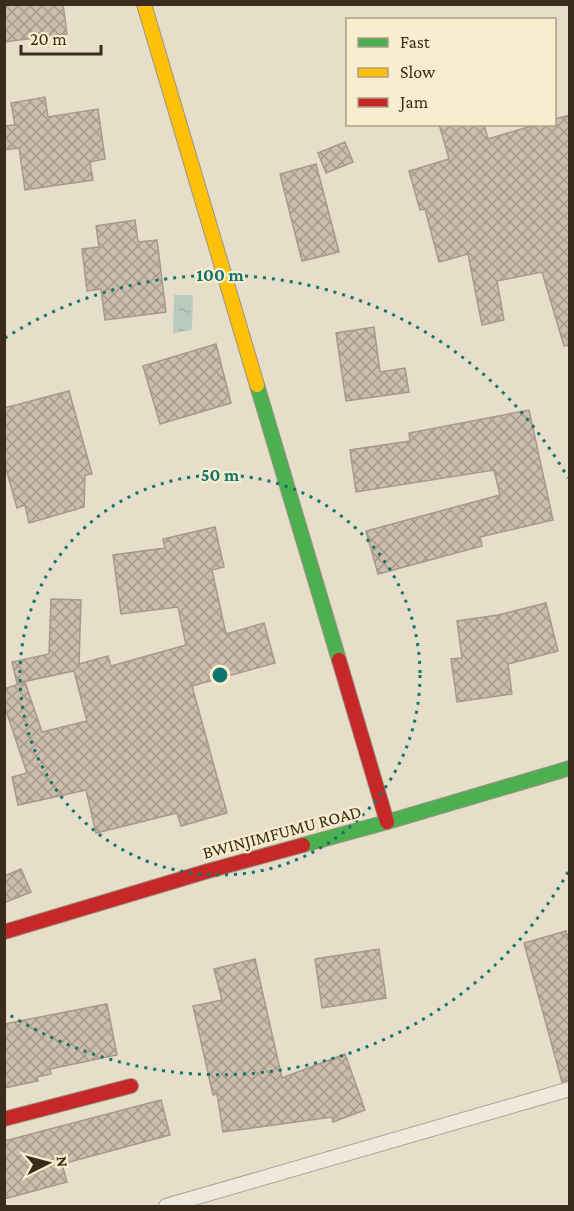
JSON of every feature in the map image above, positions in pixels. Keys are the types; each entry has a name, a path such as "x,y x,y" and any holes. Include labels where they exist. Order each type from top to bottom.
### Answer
{"street":[{"path":"144,4 387,822"},
{"name":"BWINJIMFUMU ROAD","path":"4,932 208,871 387,822 570,768"},
{"path":"4,1119 131,1086"}],"lane":[{"path":"166,1206 570,1089"}],"water":[{"path":"174,295 193,295 192,330 173,333"}],"building":[{"path":"4,4 63,4 67,34 4,42"},
{"path":"45,97 48,117 98,109 105,159 90,162 93,180 25,190 19,148 4,150 4,126 15,125 11,103"},
{"path":"570,115 570,345 564,346 542,272 497,281 504,320 482,325 468,254 439,262 425,209 420,210 409,171 449,159 440,126 485,126 488,139 531,126 556,126 556,119"},
{"path":"345,142 353,162 326,173 318,153"},
{"path":"316,164 339,252 302,261 280,174"},
{"path":"135,220 138,242 157,240 166,312 105,320 101,289 87,291 82,249 99,247 96,226"},
{"path":"374,327 380,372 405,368 409,392 346,401 336,333"},
{"path":"216,344 231,403 160,424 143,366"},
{"path":"69,391 92,474 85,475 84,507 29,523 25,505 17,508 4,462 4,408"},
{"path":"529,410 553,520 480,537 482,546 378,574 366,531 500,495 494,470 356,492 350,450 410,441 409,433"},
{"path":"215,527 224,567 212,570 226,634 264,623 275,663 192,686 227,813 181,826 177,813 96,833 86,790 18,805 12,777 27,773 4,705 4,689 25,682 42,732 87,721 74,671 17,683 12,662 49,654 51,599 81,600 79,664 108,656 111,666 186,645 178,607 121,614 113,555 165,548 163,539"},
{"path":"546,603 558,651 508,664 512,694 457,702 451,659 462,658 457,621 498,615"},
{"path":"21,869 31,892 4,903 4,876"},
{"path":"566,931 570,944 570,1080 562,1082 524,943"},
{"path":"379,949 386,998 322,1008 315,959"},
{"path":"255,959 282,1078 345,1054 365,1110 333,1122 332,1117 223,1132 217,1094 213,1095 193,1006 222,1000 214,969"},
{"path":"107,1004 117,1055 50,1069 51,1074 37,1077 38,1081 4,1088 4,1024"},
{"path":"161,1100 170,1135 62,1164 67,1182 4,1199 4,1141"}],"traffic: fast":[{"path":"257,385 339,660"},
{"path":"303,845 570,768"}],"traffic: slow":[{"path":"144,4 257,385"}],"traffic: jam":[{"path":"339,660 387,822"},
{"path":"4,932 303,845"},
{"path":"4,1119 131,1086"}]}
